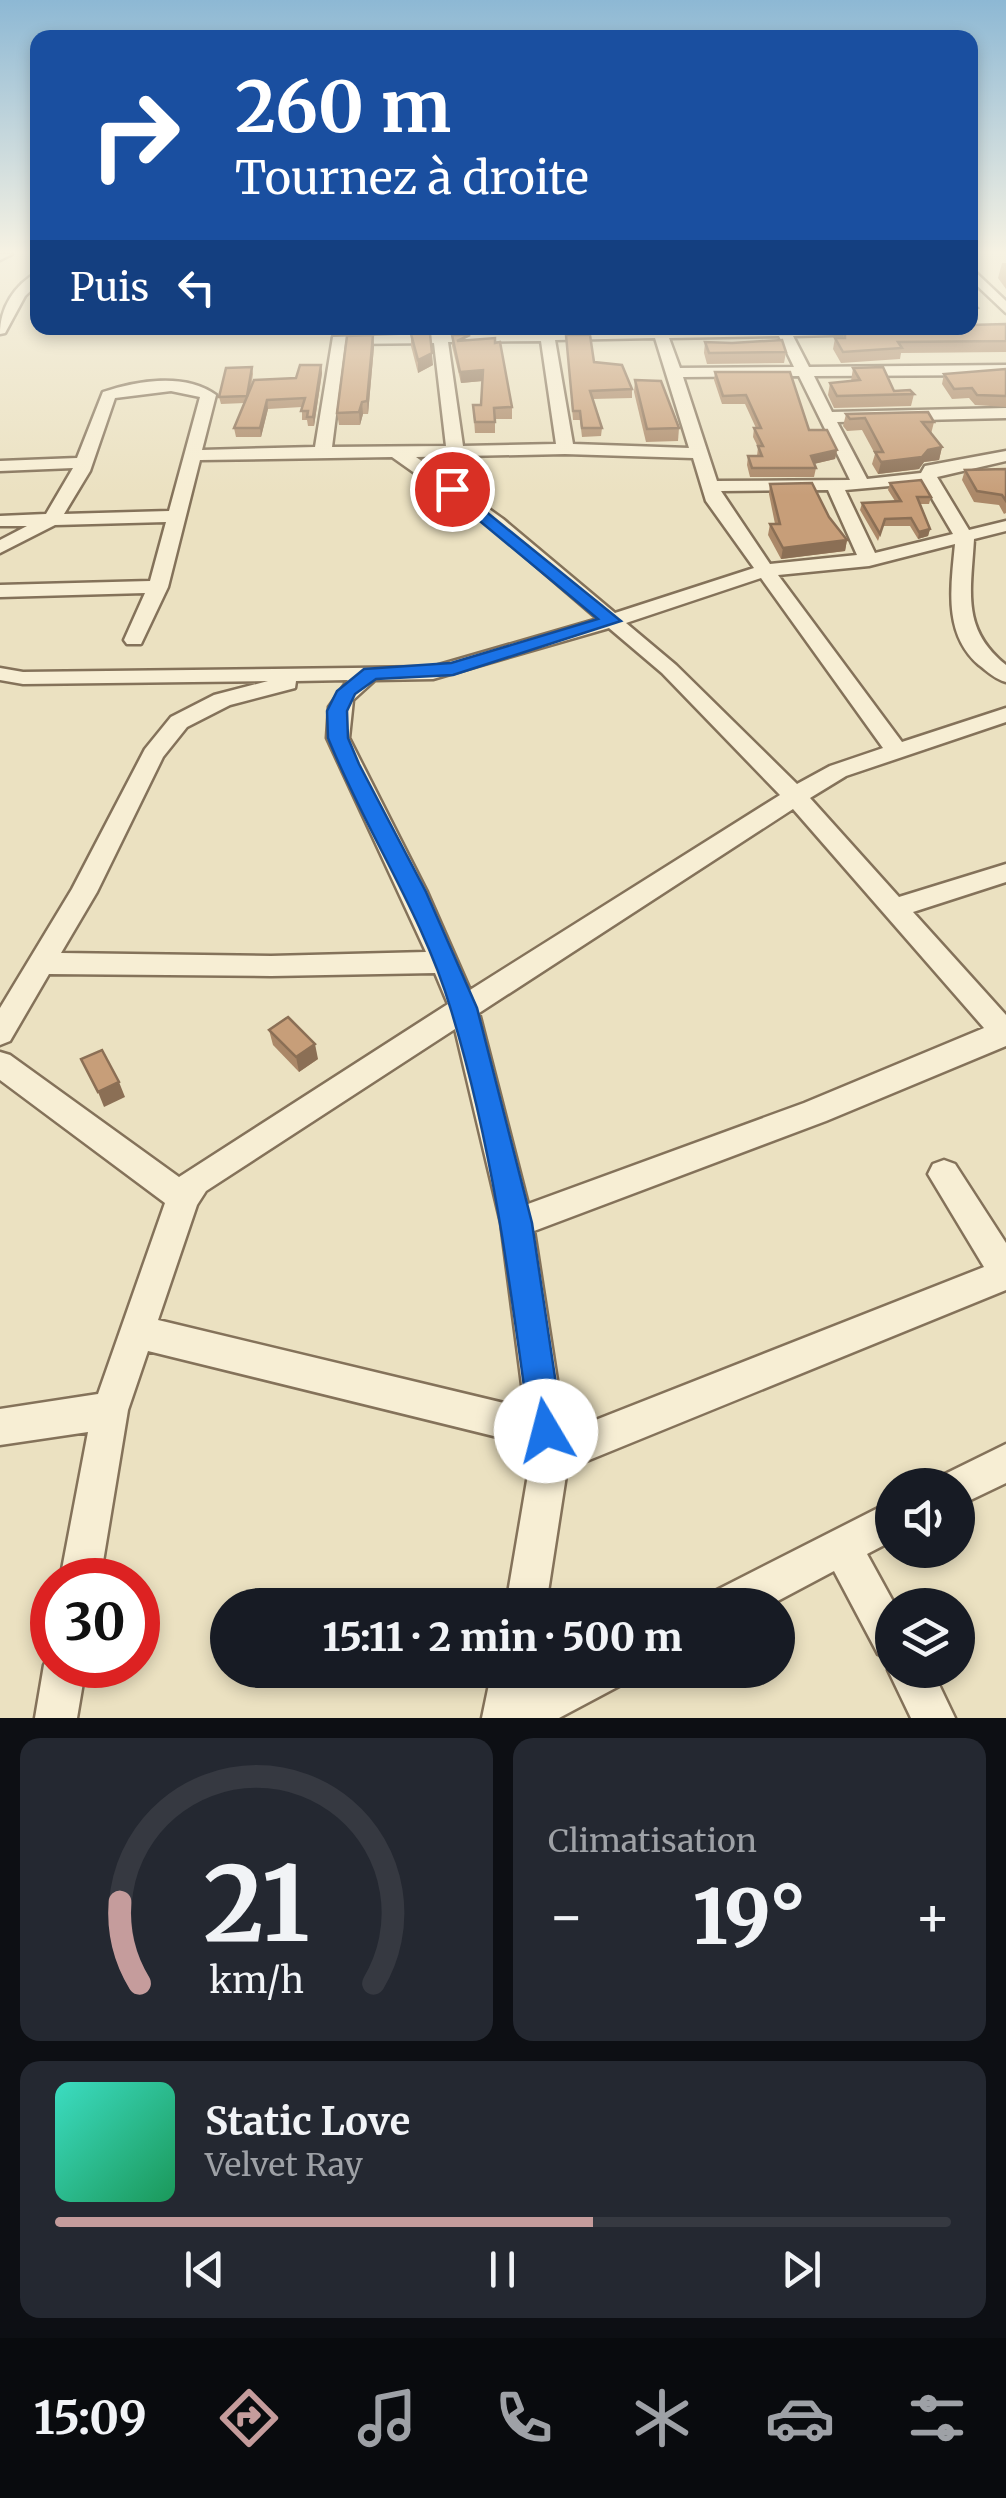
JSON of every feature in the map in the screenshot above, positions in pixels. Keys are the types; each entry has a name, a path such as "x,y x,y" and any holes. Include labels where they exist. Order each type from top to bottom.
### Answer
{"street":[{"path":"323,452 339,335"},
{"path":"440,335 454,449"},
{"path":"547,335 565,450"},
{"path":"662,335 720,508 897,752"},
{"path":"786,335 862,484"},
{"path":"674,373 1006,370"},
{"path":"0,547 51,520 84,463 108,394 129,388 194,389 208,395 158,587 134,640"},
{"path":"826,417 1000,426"},
{"path":"193,455 454,449 699,453"},
{"path":"396,452 497,523 690,689 795,796 1006,1032 814,1112 517,1223"},
{"path":"928,477 931,470 1006,456"},
{"path":"0,466 84,463"},
{"path":"712,486 862,484 928,477"},
{"path":"928,477 965,538 960,602 968,638 978,654 1006,676"},
{"path":"834,485 869,560"},
{"path":"0,521 177,516"},
{"path":"0,674 23,678 371,674 453,669 766,570 869,560 1006,526"},
{"path":"0,591 158,587"},
{"path":"0,1032 84,892 153,754 179,722 222,700 324,673"},
{"path":"371,674 347,691 337,711 338,738 414,892 464,1008 517,1223 548,1444 528,1588"},
{"path":"84,1558 110,1410 182,1198 196,1181 838,771 1006,715"},
{"path":"894,908 1006,872"},
{"path":"42,963 271,966 442,962"},
{"path":"0,1064 182,1198"},
{"path":"135,1331 548,1444 1006,1273 944,1174"},
{"path":"0,1426 110,1410"},
{"path":"975,1478 1006,1463"},
{"path":"762,1588 875,1529"},
{"path":"842,1546 875,1608"},
{"path":"56,1718 61,1688"},
{"path":"503,1718 509,1688"},
{"path":"516,1718 572,1688"},
{"path":"918,1688 934,1718"}],"building":[{"path":"1006,334 1006,341 898,342 902,348 843,352 835,338"},
{"path":"373,335 367,401 362,402 359,412 337,413 347,336"},
{"path":"411,335 430,335 432,353 418,360"},
{"path":"452,335 470,335 457,341 495,338 495,343 500,342 512,407 494,408 495,422 475,422 473,405 481,405 483,370 460,372"},
{"path":"566,335 590,335 594,362 622,365 632,389 590,391 602,428 582,428 580,411 573,411"},
{"path":"782,340 786,352 709,353 705,342 732,343"},
{"path":"300,365 321,365 313,417 307,417 308,411 301,411 305,398 267,400 260,428 234,428 254,380 296,378"},
{"path":"252,367 247,396 219,397 226,368"},
{"path":"883,367 894,391 910,390 914,394 837,396 830,383 860,380 853,368"},
{"path":"1006,369 1006,396 977,395 972,388 954,389 944,374"},
{"path":"715,372 790,372 809,430 827,430 837,450 811,456 816,468 752,468 748,456 762,456 758,446 763,446 754,428 761,428 746,395 723,396"},
{"path":"635,380 661,381 679,428 647,429"},
{"path":"928,412 934,422 922,422 942,447 928,450 922,457 881,462 875,452 883,452 865,418 850,419 846,414"},
{"path":"1006,469 1006,501 1002,495 977,491 965,470"},
{"path":"921,480 931,497 917,497 930,529 919,532 911,518 885,519 880,534 862,503 901,501 890,483"},
{"path":"812,483 829,517 847,540 783,548 770,524 780,524 770,484"},
{"path":"288,1017 315,1044 296,1057 269,1030"},
{"path":"102,1050 119,1082 98,1092 81,1059"}],"route":[{"path":"452,489 612,621 453,669 371,674 347,691 337,711 338,738 348,764 414,892 464,1008 517,1223 546,1431"}]}
